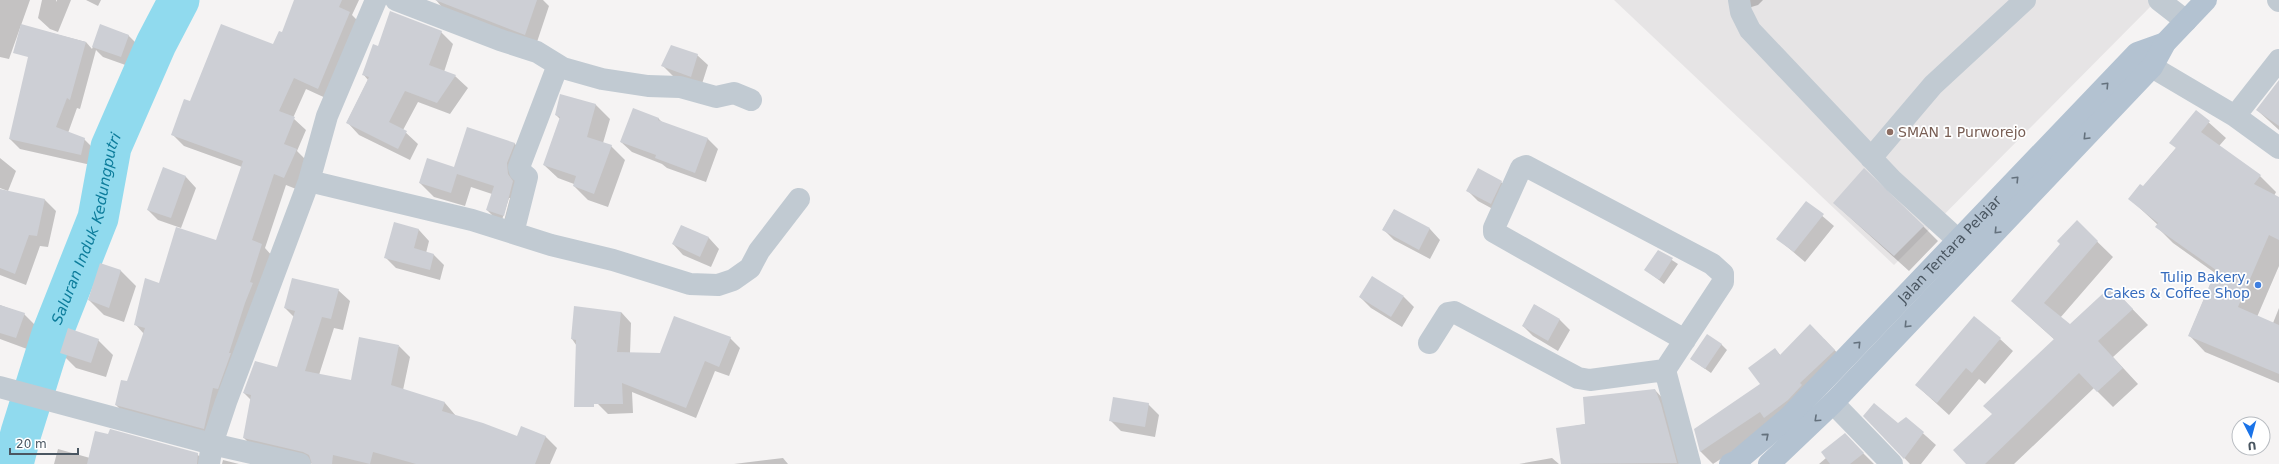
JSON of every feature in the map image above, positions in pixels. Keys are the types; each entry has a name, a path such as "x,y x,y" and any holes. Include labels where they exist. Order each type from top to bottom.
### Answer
{"main road":[{"name":"Jalan Tentara Pelajar","path":"1769,464 1833,404 2152,67 2165,43 2206,0"},
{"name":"Jalan Tentara Pelajar","path":"1734,463 1789,417 2137,53 2165,43"}],"street":[{"path":"210,454 226,402 309,182 327,116 376,0"},
{"path":"396,0 500,40 537,52 558,64 602,79 648,86 680,87 716,97 734,93 751,100"},
{"path":"1739,0 1741,12 1750,30 1893,181 1958,240"},
{"path":"1871,158 1933,85 2025,0"},
{"path":"2159,0 2186,22"},
{"path":"2235,116 2279,60"},
{"path":"513,233 527,177 520,171 520,167 558,64"},
{"path":"2152,67 2235,116 2279,148"},
{"path":"1685,340 1622,307 1494,232 1494,228 1521,168 1526,166 1712,264 1721,271 1724,277 1723,282 1685,340 1665,370 1690,464"},
{"path":"309,182 472,220 690,284 718,285 733,280 750,268 759,251 799,199"},
{"path":"1429,343 1448,313 1454,312 1578,378 1590,380 1665,370"},
{"path":"0,387 74,408 210,454 300,464"},
{"path":"1833,404 1892,464"}],"shaded area":[{"name":"SMAN 1 Purworejo","path":"1614,0 2157,0 1894,265"}],"building":[{"path":"294,0 342,0 339,7 350,12 318,89 294,78 279,111 295,117 284,144 297,149 284,178 274,174 252,240 262,244 250,282 253,283 245,303 229,353 231,353 218,389 213,388 204,429 115,405 121,380 127,381 145,328 134,325 145,278 159,283 176,227 216,240 243,161 171,135 184,99 190,101 221,24 273,44 279,31 282,32"},
{"path":"435,0 537,0 525,35"},
{"path":"390,11 442,31 429,65 456,75 437,103 405,91 389,122 407,131 398,149 346,123 369,77 362,75 373,44 378,46"},
{"path":"21,24 86,42 70,100 67,98 56,127 85,138 81,155 9,139 28,57 13,53"},
{"path":"100,24 129,35 121,57 92,47"},
{"path":"671,45 698,54 691,77 661,66"},
{"path":"2279,80 2279,126 2256,110"},
{"path":"560,94 596,104 587,137 612,145 594,194 573,186 576,176 543,165 560,117 555,115"},
{"path":"633,108 659,118 658,120 708,138 695,173 655,158 656,155 620,142"},
{"path":"2196,110 2210,121 2201,132 2261,175 2254,184 2279,197 2279,240 2269,235 2238,307 2279,325 2279,374 2188,336 2216,270 2155,227 2158,223 2128,199 2140,184 2143,186 2176,148 2169,143"},
{"path":"467,127 515,143 507,163 508,174 513,181 504,216 486,210 494,186 457,174 451,193 419,183 427,158 454,167"},
{"path":"163,167 186,176 171,218 147,210"},
{"path":"1478,168 1502,181 1491,204 1466,191"},
{"path":"1864,168 1924,226 1894,256 1833,203"},
{"path":"0,189 45,199 37,236 29,235 15,274 0,268"},
{"path":"1806,201 1824,214 1794,252 1776,239"},
{"path":"1394,209 1430,228 1419,250 1382,230"},
{"path":"2077,220 2098,241 2044,303 2070,324 2111,286 2133,309 2098,341 2123,368 2097,392 2079,373 1985,464 1966,464 1953,450 1992,414 1983,406 2054,339 2011,301 2060,244 2057,241"},
{"path":"394,222 419,229 414,248 434,254 430,270 384,258"},
{"path":"681,225 709,237 700,257 672,244"},
{"path":"1658,250 1673,258 1659,280 1644,270"},
{"path":"100,263 121,270 109,308 88,300"},
{"path":"1372,276 1404,296 1391,317 1359,297"},
{"path":"292,278 339,289 331,319 322,317 305,371 351,380 359,337 399,345 391,385 445,402 442,411 483,423 517,436 521,426 546,436 535,464 416,464 373,452 370,464 333,455 332,464 312,464 309,455 303,452 243,438 251,395 243,393 255,361 277,367 295,311 284,308"},
{"path":"1534,304 1560,319 1548,341 1522,326"},
{"path":"0,305 25,313 16,338 0,333"},
{"path":"574,306 621,312 617,352 660,353 674,316 731,337 719,367 705,361 686,408 622,383 623,404 594,404 594,407 574,407 576,340 571,339"},
{"path":"1974,316 2001,338 1972,373 1966,368 1937,403 1915,385"},
{"path":"1810,324 1835,350 1800,383 1802,385 1788,400 1764,418 1760,412 1700,452 1694,429 1760,384 1748,368 1775,348 1780,355"},
{"path":"68,328 99,339 91,363 60,353"},
{"path":"1707,334 1722,344 1705,369 1690,359"},
{"path":"1655,389 1661,404 1677,463 1561,464 1556,428 1585,424 1583,397"},
{"path":"1113,397 1149,403 1145,427 1109,421"},
{"path":"1874,403 1898,423 1906,417 1924,432 1904,459 1863,416"},
{"path":"110,429 198,453 197,464 87,464 95,431 108,434"},
{"path":"1845,433 1864,453 1850,464 1830,464 1821,452"}],"waterway":[{"name":"Saluran Induk Kedungputri","path":"13,464 21,433 52,334 98,218 111,147 156,44 179,0"}],"place":[{"name":"SMAN 1 Purworejo","path":"1890,132"},
{"name":"Tulip Bakery, Cakes & Coffee Shop","path":"2258,285"}]}
